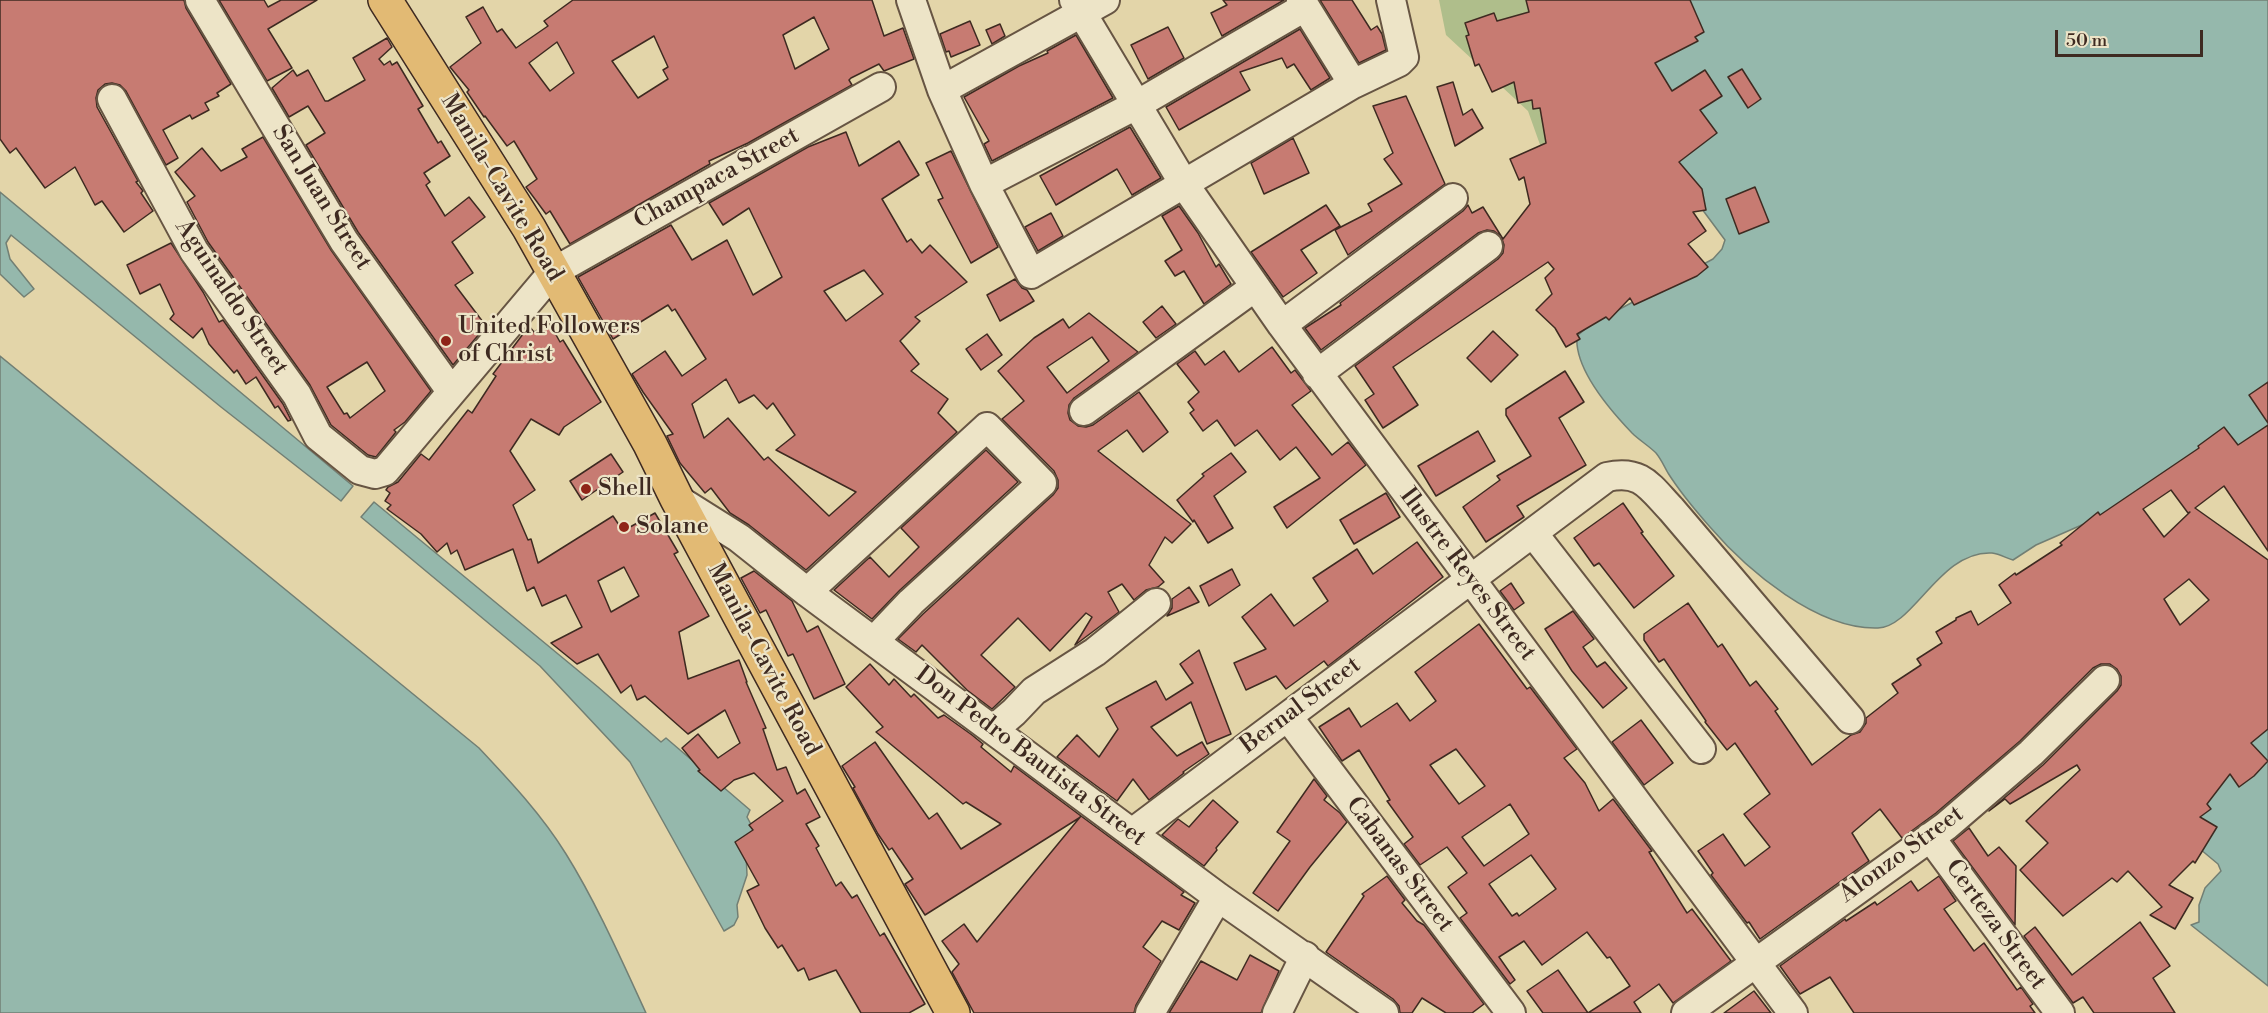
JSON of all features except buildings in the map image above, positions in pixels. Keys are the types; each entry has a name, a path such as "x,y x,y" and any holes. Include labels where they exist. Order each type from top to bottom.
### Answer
{"main road":[{"name":"Manila-Cavite Road","path":"385,0 529,228 650,444 677,499 953,1013"}],"street":[{"name":"San Juan Street","path":"200,0 344,241 451,391"},
{"path":"912,0 942,90 984,184 1031,274 1353,84 1399,62 1404,57 1391,0"},
{"path":"984,184 1138,104 1303,3 1353,84"},
{"path":"942,90 1087,4"},
{"name":"Ilustre Reyes Street","path":"1087,4 1138,104 1184,184 1255,287 1317,374 1793,1013"},
{"name":"Champaca Street","path":"375,474 385,471 553,272 881,87"},
{"name":"Aguinaldo Street","path":"112,99 194,251 297,395 318,436 360,470 375,474"},
{"path":"1282,325 1453,198"},
{"path":"1317,374 1488,246"},
{"path":"1084,411 1255,287"},
{"path":"807,592 987,427 1042,483 910,602 874,641"},
{"name":"Bernal Street","path":"1132,833 1607,477 1620,474 1633,475 1645,482 1759,611 1850,719"},
{"name":"Don Pedro Bautista Street","path":"677,499 739,538 807,592 1218,897 1384,1013"},
{"path":"1533,533 1701,749"},
{"path":"993,730 1034,691 1095,652 1156,603"},
{"name":"Alonzo Street","path":"1686,1013 1930,837 2031,753 2105,680"},
{"name":"Cabanas Street","path":"1288,717 1511,1013"},
{"name":"Certeza Street","path":"1930,837 2060,1013"},
{"path":"1150,1013 1218,897"},
{"path":"1277,1013 1305,956"}],"green space":[{"path":"1439,0 1551,0 1559,198 1528,111 1446,35"}],"water":[{"path":"1669,0 2268,0 2268,427 2245,442 2100,517 2036,545 2013,560 1992,553 1974,555 1957,563 1904,615 1891,624 1878,628 1855,626 1831,619 1785,594 1725,544 1678,487 1656,453 1632,433 1614,413 1587,375 1578,348 1577,336 1590,325 1713,259 1722,249 1725,240 1696,201 1645,97"},
{"path":"0,192 353,486 341,501 221,407 11,235 6,243 10,259 34,289 24,297 0,274"},
{"path":"0,356 479,748 536,812 566,854 598,912 646,1013 0,1013"},
{"path":"374,502 661,742 666,738 750,810 747,817 753,828 754,837 746,853 747,875 737,905 738,917 734,925 724,931 630,762 540,666 361,517"},
{"path":"2268,674 2268,986 2191,925 2199,922 2199,905 2205,888 2221,871 2218,864 2200,849 2199,809 2242,752"}],"place":[{"name":"United Followers of Christ","path":"446,341"},
{"name":"Shell","path":"586,489"},
{"name":"Solane","path":"624,527"}]}
